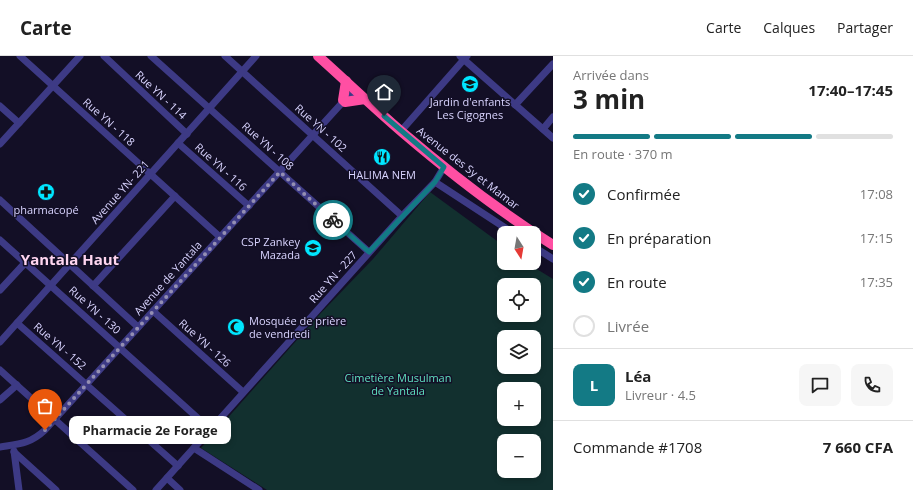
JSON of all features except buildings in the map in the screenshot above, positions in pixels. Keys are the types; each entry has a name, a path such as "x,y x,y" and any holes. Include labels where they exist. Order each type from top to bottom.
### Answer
{"highway":[{"name":"Avenue des Sy et Mamar","path":"318,56 401,131 444,167 519,223 553,245"},
{"path":"346,81 343,102 365,99"}],"street":[{"name":"Rue YN - 118","path":"20,56 220,237"},
{"path":"1,142 80,56"},
{"name":"Rue YN - 114","path":"104,56 186,134"},
{"name":"Rue YN - 108","path":"151,56 369,252"},
{"name":"Rue YN - 102","path":"225,56 402,216"},
{"name":"Avenue YN- 221","path":"0,342 256,56"},
{"path":"401,131 464,57 553,138"},
{"path":"516,105 553,64"},
{"name":"Avenue de Yantala","path":"0,447 13,449 34,440 45,430 355,90"},
{"path":"0,106 19,123"},
{"path":"542,129 553,117"},
{"name":"Rue YN - 116","path":"178,143 249,206"},
{"name":"Rue YN - 227","path":"156,490 369,252 435,182 444,167"},
{"path":"435,182 502,226"},
{"path":"93,286 175,196"},
{"path":"0,200 138,327"},
{"name":"Rue YN - 130","path":"0,240 211,430"},
{"path":"541,251 553,259"},
{"path":"0,290 25,263"},
{"name":"Rue YN - 126","path":"153,311 243,392"},
{"name":"Rue YN - 152","path":"17,323 178,466"},
{"path":"0,370 133,490"},
{"path":"0,400 17,385"},
{"path":"194,448 259,490"},
{"path":"13,449 19,490"},
{"path":"13,449 56,490"},
{"path":"167,478 180,490"}],"green space":[{"name":"Cimetière Musulman de Yantala","path":"430,192 497,241 497,270 538,270 553,279 553,490 267,490 201,448 320,314 373,259"}],"way so far":[{"path":"45,430 280,172 333,220"}],"place":[{"name":"Jardin d'enfants Les Cigognes","path":"470,84"},
{"name":"HALIMA NEM","path":"382,157"},
{"name":"pharmacopé","path":"46,192"},
{"name":"CSP Zankey Mazada","path":"313,248"},
{"name":"Mosquée de prière de vendredi","path":"236,327"},
{"name":"Pharmacie 2e Forage","path":"45,430"}],"district":[{"name":"Yantala Haut","path":"70,260"}],"route":[{"path":"333,220 369,252 435,182 444,167 384,116"}]}
